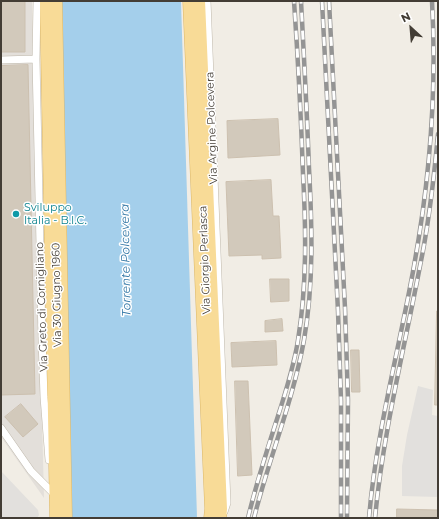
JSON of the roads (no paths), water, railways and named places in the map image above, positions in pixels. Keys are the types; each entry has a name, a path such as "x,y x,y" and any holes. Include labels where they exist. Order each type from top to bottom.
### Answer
{"main road":[{"name":"Via 30 Giugno 1960","path":"51,1 56,499"},
{"name":"Via Giorgio Perlasca","path":"194,1 215,518"}],"lane":[{"name":"Via Greto di Cornigliano","path":"37,1 36,59 42,346 44,397 50,469"},
{"name":"Via Argine Polcevera","path":"207,1 227,503 223,518"},
{"path":"1,60 36,59"},
{"path":"1,428 31,471 56,499"}],"water":[{"name":"Torrente Polcevera","path":"62,1 181,1 197,518 72,518 62,139"}],"railway":[{"path":"248,518 292,369 298,340 303,299 305,215 294,1"},
{"path":"254,518 294,385 304,340 311,276 311,211 301,1"},
{"path":"322,1 338,311 341,401 341,518"},
{"path":"329,1 345,308 348,400 347,518"},
{"path":"369,518 372,486 382,423 420,233 428,167 433,101 434,68 432,1"},
{"path":"375,518 383,455 394,392 426,233 438,134"}],"place":[{"name":"Sviluppo Italia - B.I.C.","path":"16,214"}]}
